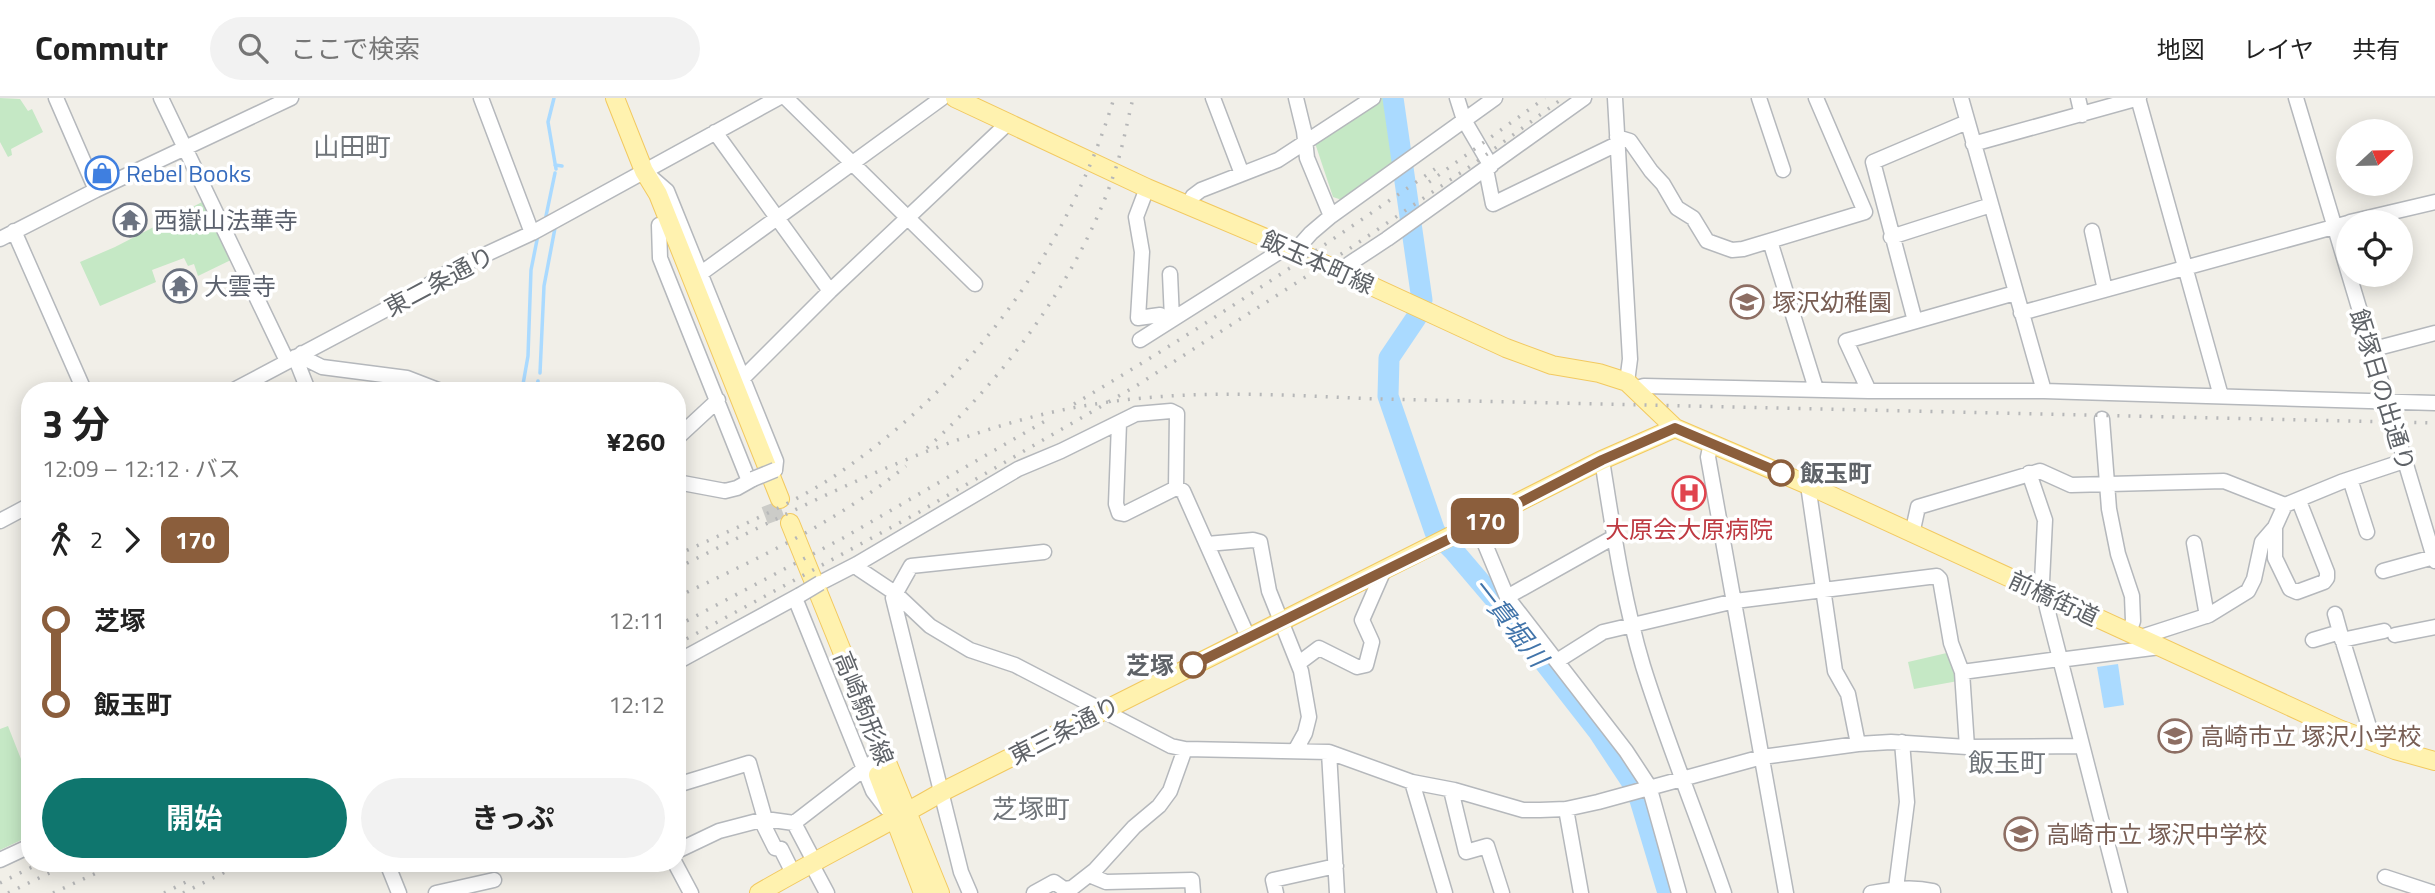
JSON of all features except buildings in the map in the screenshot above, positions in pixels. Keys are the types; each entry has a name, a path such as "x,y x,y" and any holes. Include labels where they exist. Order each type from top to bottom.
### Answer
{"main road":[{"path":"615,98 644,172 658,194 775,502"},
{"name":"飯玉本町線","path":"955,98 1147,188 1291,249 1341,274 1539,361 1599,373 1630,386 1675,428"},
{"name":"前橋街道","path":"1675,428 1808,485 2374,743 2435,761"},
{"name":"東三条通り","path":"759,893 942,792 1602,460 1675,428"},
{"name":"高崎駒形線","path":"784,526 874,763 940,893"},
{"name":"高崎駒形線","path":"900,816 923,893"}],"street":[{"path":"56,98 96,190"},
{"path":"161,98 184,149 295,357 305,382"},
{"path":"0,239 96,190 291,98"},
{"path":"481,98 531,233"},
{"name":"東二条通り","path":"249,382 413,295 452,270 531,233 778,98"},
{"path":"786,98 975,284"},
{"path":"700,274 942,98"},
{"path":"1213,98 1242,174"},
{"path":"1296,98 1304,131 1304,145 1323,201 1331,216"},
{"path":"1189,204 1193,196 1201,190 1278,160 1373,98"},
{"path":"1457,98 1464,120 1488,167 1493,204 1617,141 1630,141 1663,184 1677,208 1693,218 1707,241 1732,250 1884,207"},
{"path":"1140,340 1291,249 1331,216 1495,98"},
{"path":"1341,274 1349,264 1584,98"},
{"path":"1615,98 1630,386 1869,391 2044,391 2435,403"},
{"path":"1759,98 1783,170"},
{"path":"1816,98 1865,212"},
{"path":"1961,98 2044,391"},
{"path":"2078,98 2082,115"},
{"path":"1973,144 2138,98 2221,396"},
{"name":"飯塚日の出通り","path":"2296,98 2339,210"},
{"path":"742,379 830,291 1009,122"},
{"path":"1914,321 1872,162 1967,122"},
{"path":"715,132 830,291"},
{"path":"1147,188 1136,217 1142,252 1138,317 1160,315 1168,321"},
{"path":"2402,210 2435,202"},
{"path":"1891,237 1991,205"},
{"path":"667,217 660,258 751,480"},
{"path":"667,217 700,274 776,461 775,470 737,488 725,491 686,484"},
{"path":"2021,313 2336,226"},
{"path":"14,231 80,382"},
{"path":"2092,231 2105,290"},
{"path":"1770,241 1816,389"},
{"path":"1168,321 1170,274"},
{"name":"飯塚日の出通り","path":"2357,287 2370,351 2434,559"},
{"path":"1869,391 1846,341 2015,293"},
{"path":"2370,351 2435,332"},
{"path":"295,357 322,367 385,382"},
{"path":"393,382 407,378 417,382"},
{"path":"686,430 718,400"},
{"path":"686,657 857,564 1018,469 1136,414 1171,411 1177,414 1176,488"},
{"path":"2102,419 2106,484 2118,554 2132,596 2135,635 2207,616 2238,599 2251,587 2262,542 2292,503 2350,479 2404,461"},
{"path":"1119,423 1116,504 1119,513 1124,514 1176,488 1183,491 1248,637"},
{"path":"1712,443 1708,457 1786,893"},
{"path":"1602,460 1632,625 1672,756 1724,893"},
{"path":"1912,534 1918,507 2040,471 2071,485 2224,481 2292,503 2327,572 2324,582 2297,592 2290,589 2275,558 2275,527"},
{"path":"2029,473 2045,520 2042,582 2044,593 2120,893"},
{"path":"2350,479 2367,533"},
{"path":"1808,485 1835,671 1848,694 1858,744"},
{"path":"0,521 21,510"},
{"path":"1477,525 1507,597 1626,751 1647,787 1679,893"},
{"path":"1507,597 1614,537"},
{"path":"1207,544 1260,541 1269,591 1298,663 1309,717 1295,751"},
{"path":"2194,543 2207,616"},
{"path":"970,893 961,872 893,598 911,566 1044,552"},
{"path":"2383,571 2434,559"},
{"path":"857,564 859,569 895,593 930,626 970,650 1015,665 1171,746 1185,749 1329,752 1412,782 1523,810 1566,809 1762,757 1858,744 1902,742 1967,747 2082,746"},
{"path":"1298,663 1319,648 1356,667 1366,665 1372,642 1363,620 1383,572"},
{"path":"1557,661 1603,632 1735,601 1937,576 1940,579 1951,643 1962,672 1967,747"},
{"path":"686,848 719,831 763,819 794,823 874,763 888,748 822,582"},
{"path":"798,596 874,763"},
{"path":"2335,614 2374,743"},
{"path":"2314,640 2435,627"},
{"path":"1962,672 2160,647"},
{"path":"1896,888 1907,802 1902,742"},
{"path":"1034,893 1054,882 1064,888 1072,888 1089,875 1133,827 1159,806 1170,791 1185,749"},
{"path":"1329,752 1337,893"},
{"path":"686,782 749,764 763,819 775,848 781,849 793,873"},
{"path":"1412,782 1444,893"},
{"path":"1451,790 1466,852 1487,846 1502,893"},
{"path":"1566,809 1581,893"},
{"path":"794,823 827,893"},
{"path":"0,860 21,850"},
{"path":"1276,893 1273,880 1336,866"},
{"path":"391,872 399,893"},
{"path":"680,872 691,893"},
{"path":"1089,875 1106,882 1192,880 1193,893"},
{"path":"2385,877 2434,893"},
{"path":"436,893 494,880"},
{"path":"1871,893 1896,888 1918,888 1933,893"}],"green space":[{"path":"0,98 20,99 28,111 32,109 43,132 11,149 12,155 8,157 0,142"},
{"path":"1381,98 1387,98 1396,163 1342,200 1333,197 1315,143"},
{"path":"206,200 235,258 198,276 194,264 188,266 184,258 152,270 156,282 100,306 80,262"},
{"path":"1951,652 1958,681 1914,689 1908,662"},
{"path":"8,726 21,759 21,840 0,850 0,729"}],"water":[{"path":"2118,664 2124,705 2104,708 2097,667"}],"waterway":[{"path":"554,98 548,122 556,169"},
{"name":"一貫堀川","path":"1393,98 1422,300 1416,318 1389,358 1388,396 1435,532 1499,604 1598,731 1633,784 1668,893"},
{"path":"555,165 562,166"},
{"path":"546,216 555,173"},
{"path":"540,373 544,286 555,228"},
{"path":"523,382 528,356 531,270 538,235"}],"tunnel":[{"path":"770,504 779,528"}],"railway":[{"path":"686,551 774,510 830,479 879,443 925,403 967,360 1005,313 1039,263 1069,211 1094,155 1114,98"},
{"path":"927,448 987,387 1015,353 1065,279 1104,200 1118,161 1133,98"},
{"path":"1429,182 1545,98"},
{"path":"686,639 914,515 1136,386 1349,249 1475,163 1563,98"},
{"path":"1074,404 1257,290 1435,169"},
{"path":"686,564 884,469 992,428 1047,413 1102,403 1171,396 1275,395 2435,423"},
{"path":"686,621 843,538 1047,420"},
{"path":"686,593 824,522 906,466"},
{"path":"0,883 22,872"},
{"path":"8,893 51,872"},
{"path":"53,893 98,872"},
{"path":"183,893 225,872"},
{"path":"164,893 192,879"}],"bus line":[{"name":"170","path":"1193,665 1602,460 1675,428 1781,473"}],"place":[{"name":"Rebel Books","path":"102,173"},
{"name":"西嶽山法華寺","path":"130,220"},
{"name":"大雲寺","path":"180,286"},
{"name":"塚沢幼稚園","path":"1747,302"},
{"name":"飯玉町","path":"1781,473"},
{"name":"大原会大原病院","path":"1689,493"},
{"name":"芝塚","path":"1193,665"},
{"name":"高崎市立 塚沢小学校","path":"2175,736"},
{"name":"高崎市立 塚沢中学校","path":"2021,834"}],"district":[{"name":"山田町","path":"352,146"},
{"name":"飯玉町","path":"2007,762"},
{"name":"芝塚町","path":"1031,808"}]}
